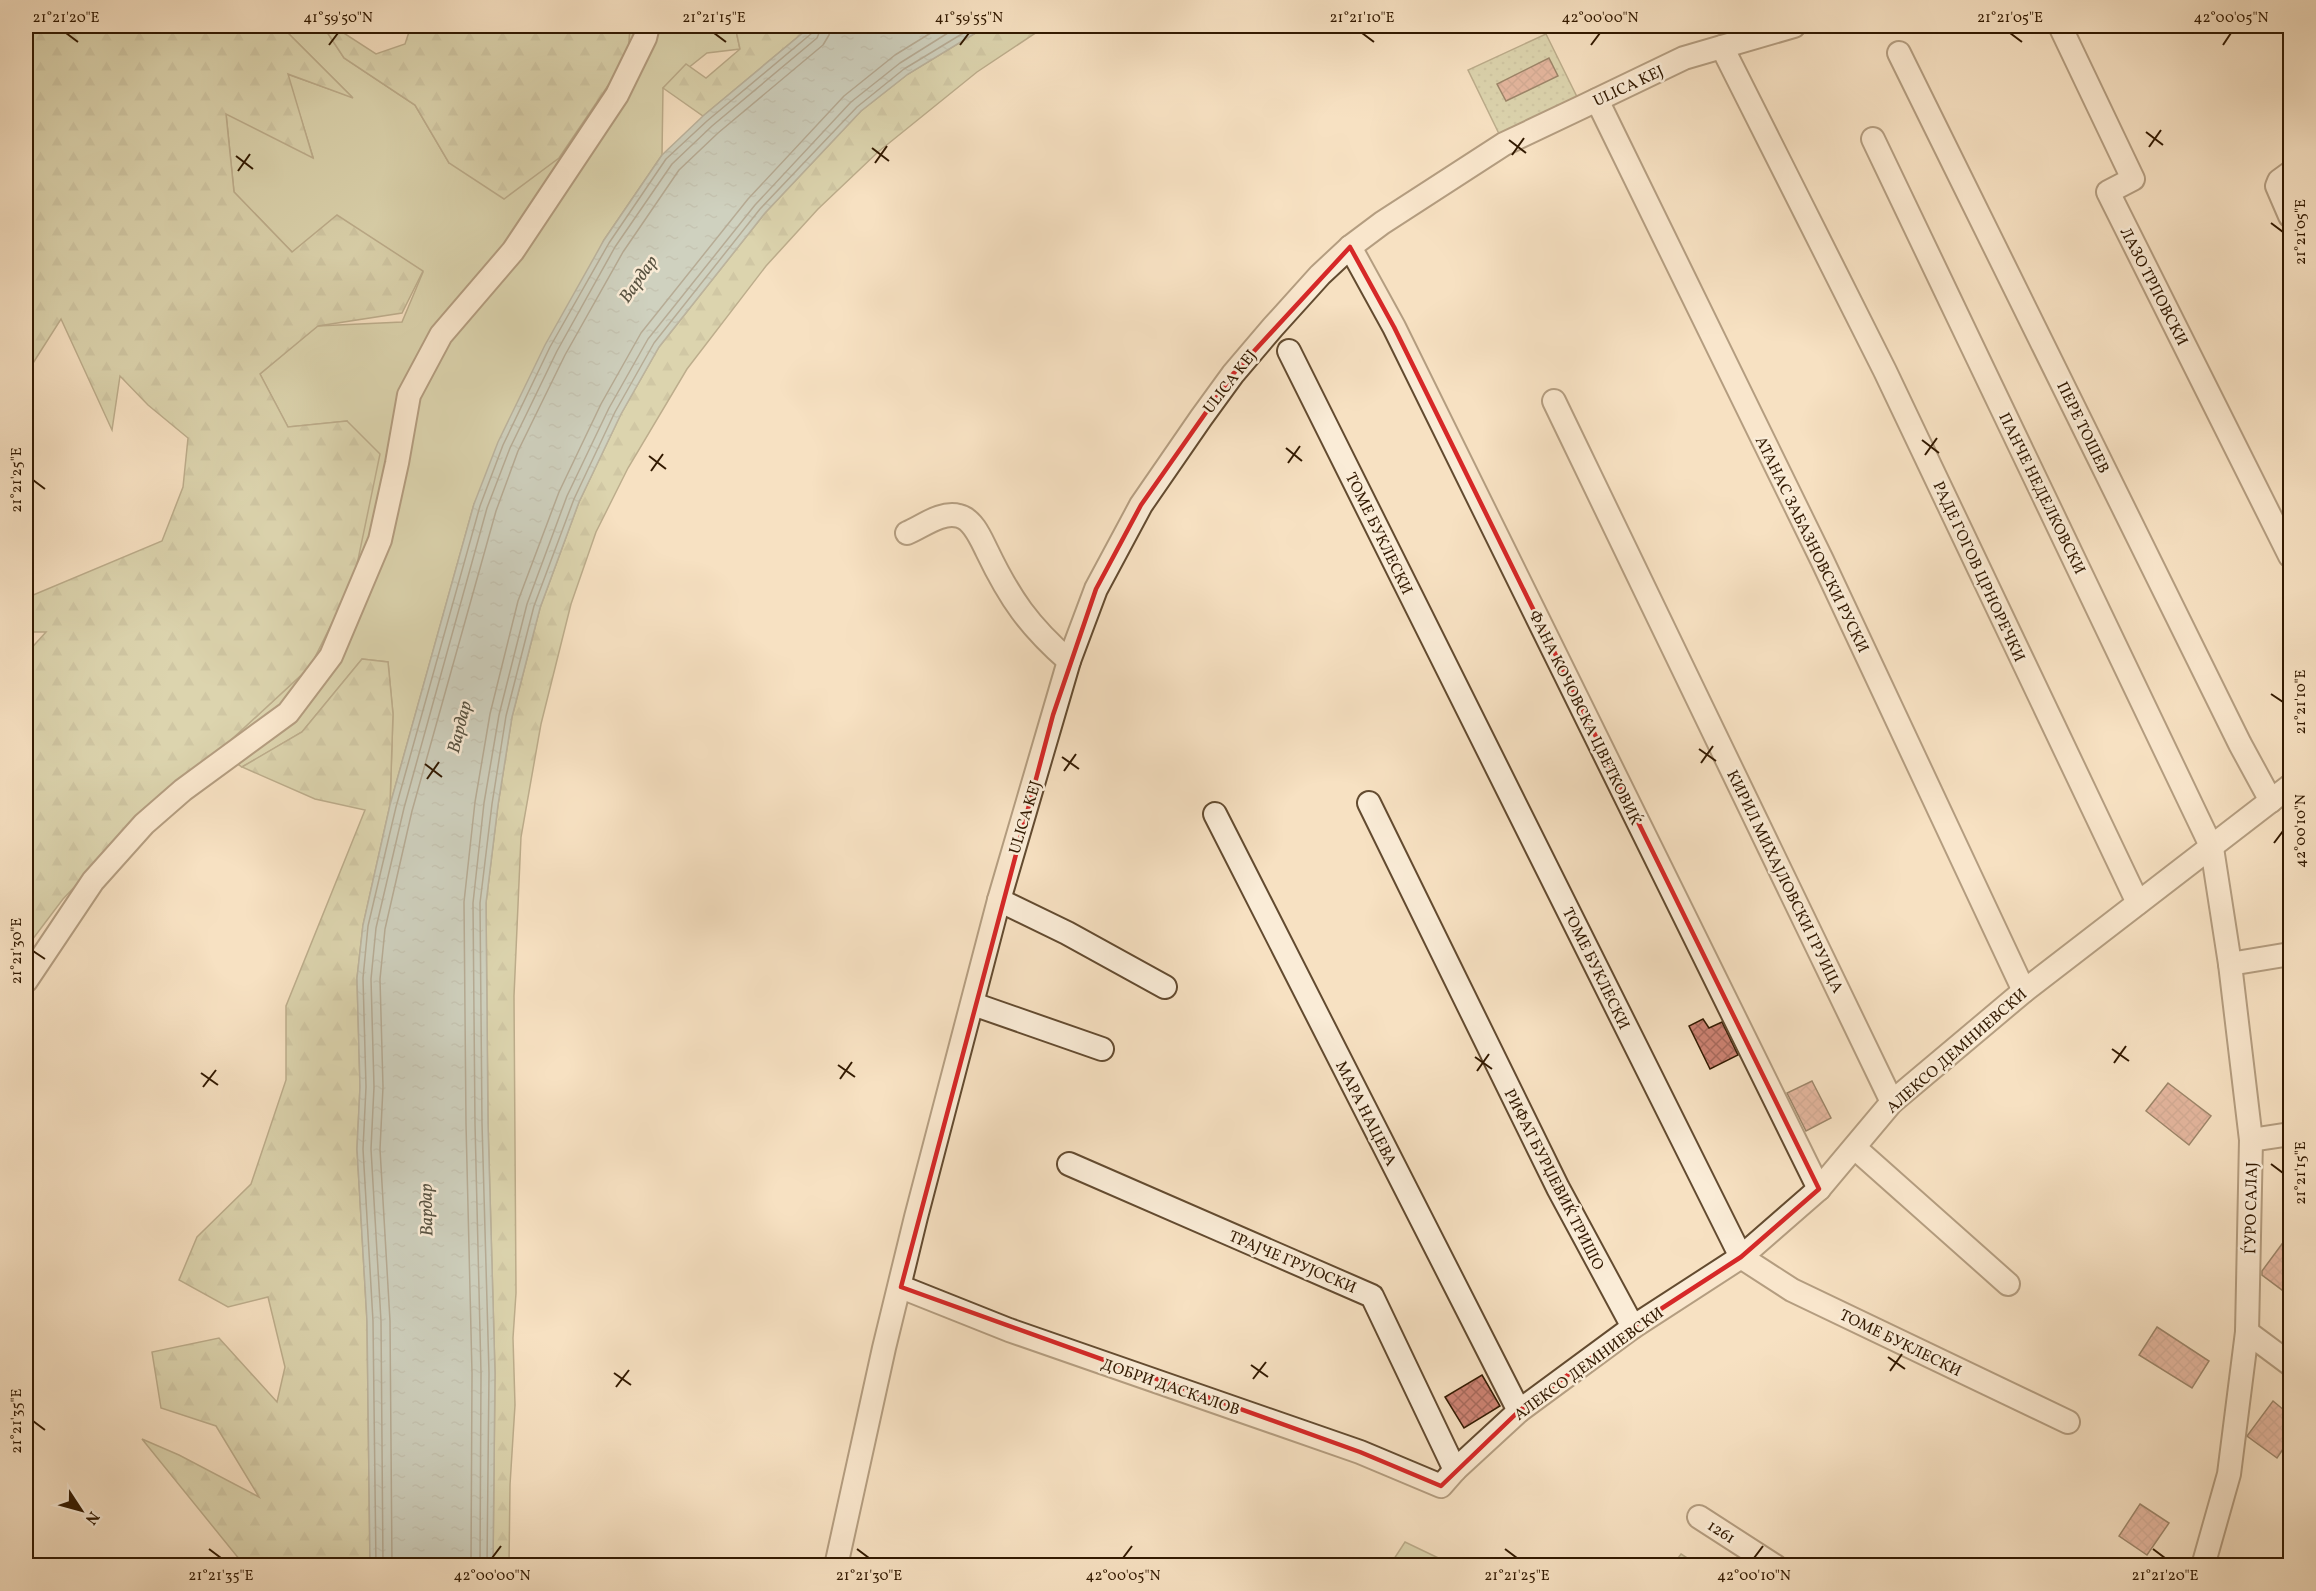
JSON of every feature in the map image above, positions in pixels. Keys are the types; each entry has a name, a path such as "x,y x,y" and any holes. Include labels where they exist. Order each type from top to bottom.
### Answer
{"street":[{"path":"26,981 93,881 144,824 183,790 288,713 331,656 380,540 398,463 409,395 441,335 513,251 617,95 645,38 648,26"},
{"name":"ULICA KEJ","path":"836,1566 922,1195 999,900 1069,662 1096,589 1141,505 1233,374 1280,318 1320,274 1382,223 1504,144 1684,58 1794,26"},
{"name":"ЛАЗО ТРПОВСКИ","path":"2060,26 2133,179 2108,192 2290,556"},
{"name":"РАДЕ ГОГОВ ЦРНОРЕЧКИ","path":"1722,47 1885,371 2138,903"},
{"name":"ПЕРЕ ТОШЕВ","path":"1899,52 2240,744 2271,801"},
{"name":"АТАНАС ЗАБАЗНОВСКИ РУСКИ","path":"1597,100 1822,560 2024,991"},
{"name":"ПАНЧЕ НЕДЕЛКОВСКИ","path":"1873,139 2212,848"},
{"path":"2290,173 2279,181 2277,186 2290,216"},
{"name":"ФАНА КОЧОВСКА ЦВЕТКОВИЌ","path":"1350,247 1394,327 1819,1189"},
{"name":"ТОМЕ БУКЛЕСКИ","path":"1289,351 1741,1257 1792,1290 2068,1422"},
{"name":"КИРИЛ МИХАЈЛОВСКИ ГРУИЦА","path":"1554,401 1892,1102"},
{"path":"907,533 940,518 956,515 963,517 974,528 1021,613 1069,662"},
{"name":"АЛЕКСО ДЕМНИЕВСКИ","path":"1448,1478 1520,1411 1632,1327 1741,1257 1819,1189 1892,1102 2024,991 2290,786"},
{"name":"РИФАТ БУРЏЕВИЌ ТРИШО","path":"1369,803 1558,1188 1632,1327"},
{"name":"МАРА НАЦЕВА","path":"1215,814 1520,1411"},
{"name":"ЃУРО САЛАЈ","path":"2208,1561 2229,1474 2247,1332 2252,1140 2230,964 2212,848"},
{"path":"999,900 1067,933 1165,987"},
{"path":"2230,964 2290,954"},
{"path":"973,1004 1102,1049"},
{"path":"2252,1140 2290,1134"},
{"path":"1855,1148 2008,1284"},
{"name":"ТРАЈЧЕ ГРУЈОСКИ","path":"1069,1164 1372,1296 1448,1478"},
{"name":"ДОБРИ ДАСКАЛОВ","path":"901,1287 1009,1330 1360,1452 1448,1478"},
{"path":"2247,1332 2290,1364"},
{"name":"1261","path":"1699,1517 1774,1566"}],"highlighted area":[{"path":"1350,247 1394,327 1819,1189 1741,1257 1633,1327 1519,1411 1441,1486 1360,1452 901,1287 1053,715 1096,589 1141,505 1233,374"}],"green space":[{"path":"26,26 170,26 187,33 216,26 281,26 353,98 288,74 313,158 226,114 234,192 292,252 337,215 423,271 402,313 318,326 260,374 288,427 347,421 380,454 354,579 310,667 124,835 63,899 26,948 26,654 46,632 26,632 26,598 162,541 183,487 188,438 148,405 120,376 112,430 61,319 28,371 26,355"},
{"path":"281,26 323,26 344,58 415,105 449,163 628,56 630,26 670,26 680,33 681,26 698,26 699,31 707,26 735,26 740,49 707,53 663,88 662,155 604,240 474,504 390,805 393,714 388,662 362,659 302,732 242,767 219,751 310,667 347,421 288,427 260,374 317,326 402,322 423,272 403,259 292,252 234,192 226,113 313,157 287,74 352,97"},
{"path":"323,26 333,26 376,54 405,44 411,26 630,26 628,56 559,158 504,199 449,163 415,105 344,58"},
{"path":"735,26 811,26 703,116 663,88 686,64 706,78 740,49"},
{"path":"987,26 1046,26 977,72 878,152 818,209 766,266 687,369 628,468 596,532 571,604 541,724 521,837 514,996 516,1293 513,1338 515,1405 510,1485 509,1565 493,1566 495,1373 488,1123 486,903 512,717 540,608 579,502 621,414 659,347 765,213 861,111 908,74"},
{"path":"1546,34 1582,107 1504,144 1468,70"},
{"path":"362,659 388,662 393,714 390,805 363,925 357,978 360,1087 357,1149 367,1321 370,1565 244,1565 142,1439 179,1455 259,1497 216,1426 161,1408 152,1352 219,1338 277,1402 285,1367 268,1297 228,1307 179,1280 197,1237 251,1184 286,1080 286,1006 365,810 315,799 242,767 302,732"},
{"path":"1405,1542 1453,1565 1390,1565"},
{"path":"1681,1554 1698,1565 1673,1565"}],"water":[{"name":"Вардар","path":"811,26 987,26 908,74 861,111 765,213 659,347 621,414 579,502 540,608 512,717 486,903 488,1123 495,1373 493,1565 370,1565 367,1321 357,1149 360,1087 357,978 363,925 390,805 474,504 498,442 545,345 604,240 662,155 703,116"}],"building":[{"path":"1549,58 1558,76 1506,101 1497,84"},
{"path":"1703,1019 1709,1028 1722,1022 1738,1055 1710,1069 1689,1026"},
{"path":"1812,1081 1831,1118 1806,1131 1787,1093"},
{"path":"2168,1083 2211,1116 2189,1145 2146,1111"},
{"path":"2290,1233 2290,1296 2262,1275 2262,1271"},
{"path":"2157,1327 2209,1361 2192,1388 2139,1355"},
{"path":"1482,1375 1500,1406 1464,1428 1445,1397"},
{"path":"2273,1401 2290,1415 2290,1439 2277,1458 2247,1436"},
{"path":"2140,1504 2169,1523 2147,1555 2119,1536"}]}
